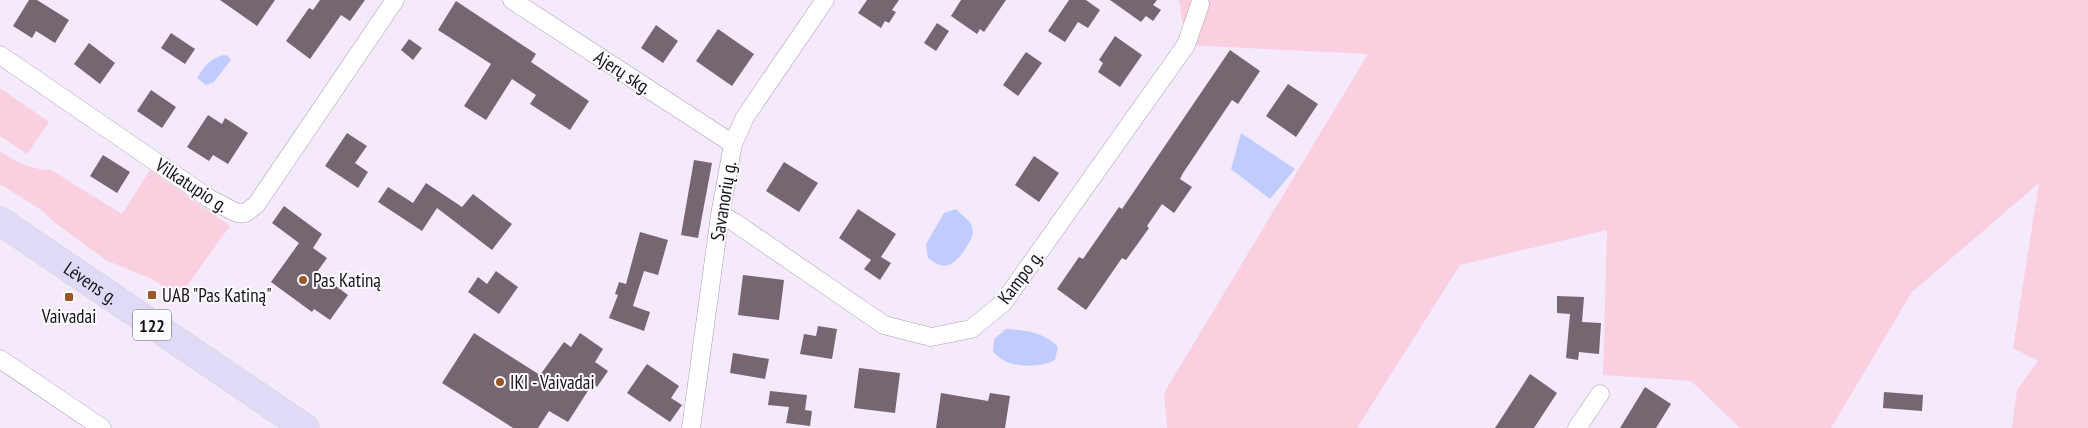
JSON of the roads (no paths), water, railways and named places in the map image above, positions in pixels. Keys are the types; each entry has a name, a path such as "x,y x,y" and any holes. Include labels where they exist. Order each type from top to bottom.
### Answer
{"main road":[{"name":"Lėvens g.","path":"0,221 301,427"}],"street":[{"name":"Vilkatupio g.","path":"0,55 210,198 237,213 245,212 256,204 395,0"},
{"name":"Ajerų skg.","path":"512,0 733,144"},
{"name":"Savanorių g.","path":"691,428 720,215 733,144 745,117 825,0"},
{"name":"Kampo g.","path":"720,215 734,222 884,326 931,337 971,329 1003,303 1186,45 1200,4"},
{"path":"0,359 102,428"},
{"path":"1578,428 1600,394"}],"water":[{"path":"224,55 228,56 231,60 214,82 206,85 197,78 208,63"},
{"path":"1241,133 1295,169 1270,199 1231,169"},
{"path":"956,209 971,224 973,229 970,240 958,258 950,265 945,266 934,263 928,258 926,244 944,213"},
{"path":"1006,329 1027,331 1047,338 1058,347 1055,360 1029,366 1008,363 993,352 994,339"}],"place":[{"name":"Pas Katiną","path":"303,280"},
{"name":"UAB \"Pas Katiną\"","path":"152,295"},
{"name":"Vaivadai","path":"69,297"},
{"name":"IKI - Vaivadai","path":"500,382"}]}
